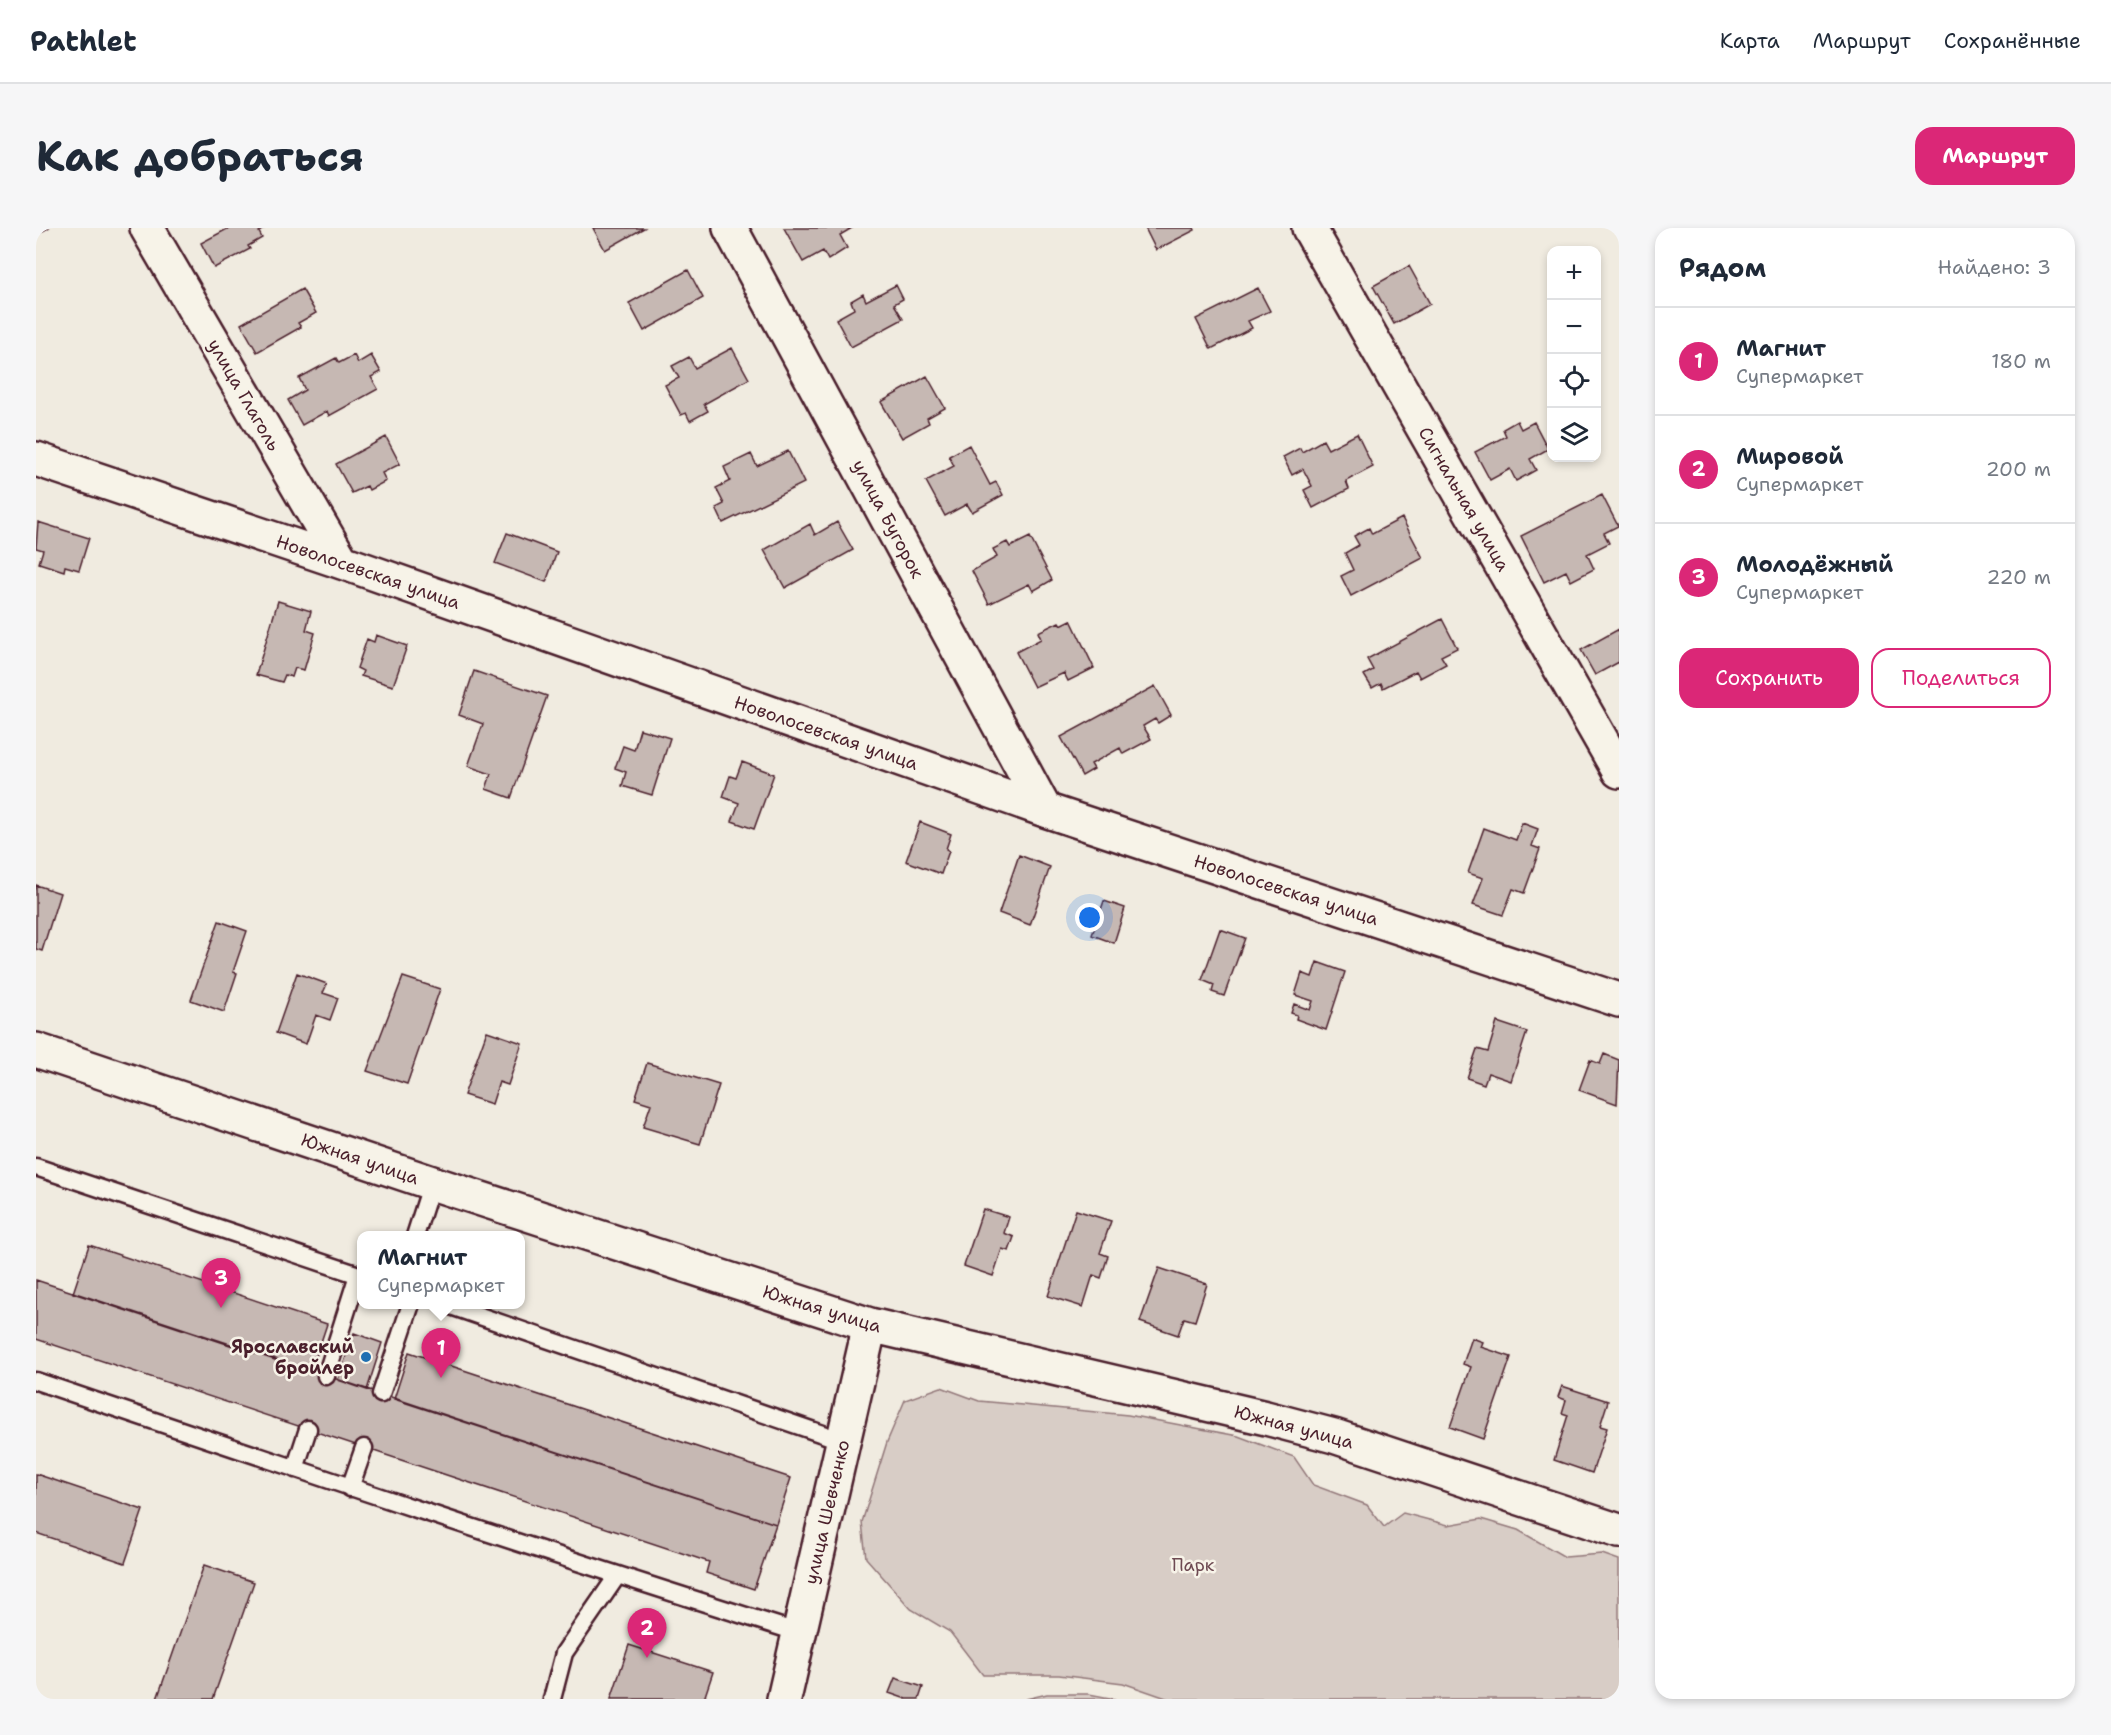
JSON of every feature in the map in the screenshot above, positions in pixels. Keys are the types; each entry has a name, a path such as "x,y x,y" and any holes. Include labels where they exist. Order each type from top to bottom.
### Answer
{"street":[{"name":"улица Глаголь","path":"147,228 342,562"},
{"name":"улица Бугорок","path":"730,228 1045,810"},
{"name":"Сигнальная улица","path":"1309,228 1619,771"},
{"name":"Новолосевская улица","path":"36,459 342,562 1045,810 1619,1000"},
{"name":"Южная улица","path":"36,1050 432,1183 870,1325 1334,1436 1619,1531"},
{"name":"улица Шевченко","path":"784,1699 870,1325"}],"lane":[{"path":"36,1167 357,1274"},
{"path":"417,1231 432,1183"},
{"path":"326,1376 357,1284"},
{"path":"381,1394 410,1309"},
{"path":"456,1309 843,1441"},
{"path":"36,1381 350,1488 800,1634"},
{"path":"295,1469 308,1429"},
{"path":"350,1488 364,1448"},
{"path":"552,1699 564,1653 617,1576"}],"green space":[{"name":"Парк","path":"941,1387 979,1401 1128,1415 1238,1436 1294,1457 1313,1485 1367,1505 1384,1527 1403,1513 1448,1525 1481,1519 1518,1530 1565,1557 1602,1554 1619,1560 1619,1699 1169,1699 1123,1683 1059,1675 983,1675 950,1632 911,1609 866,1558 862,1522 887,1442 905,1400"},
{"path":"1047,1694 1089,1694 1115,1699 1026,1699"}],"building":[{"path":"36,228 48,228 36,235"},
{"path":"229,228 265,228 259,232 262,238 248,246 250,249 214,268 201,243"},
{"path":"593,228 644,228 605,250"},
{"path":"784,228 852,228 840,235 847,248 828,260 823,251 803,262"},
{"path":"1145,228 1194,228 1195,230 1156,250"},
{"path":"1409,266 1430,304 1394,324 1373,286"},
{"path":"688,270 703,298 644,331 629,303"},
{"path":"896,285 903,299 894,304 903,319 851,347 836,319 854,309 851,301 863,294 866,301"},
{"path":"1258,288 1270,311 1248,321 1252,328 1211,349 1196,319"},
{"path":"302,289 316,313 298,323 301,327 257,352 241,324"},
{"path":"732,348 749,379 704,404 708,411 690,421 686,413 681,415 665,385 679,378 672,366 689,357 695,368"},
{"path":"354,355 358,363 371,355 381,372 371,377 378,389 329,416 327,411 302,425 288,400 305,390 299,378 336,358 339,363"},
{"path":"927,376 945,408 927,418 929,423 902,438 881,402"},
{"path":"1517,421 1521,429 1534,422 1547,447 1547,450 1530,459 1536,470 1516,481 1510,469 1490,480 1475,452 1506,436 1503,429"},
{"path":"1357,434 1373,467 1346,481 1349,489 1313,508 1304,490 1312,486 1303,469 1292,475 1283,457 1300,448 1302,452 1323,440 1328,449"},
{"path":"386,437 400,464 382,473 386,481 369,490 367,486 352,493 336,464"},
{"path":"969,445 990,485 996,482 1003,495 972,512 967,504 945,516 926,481 954,466 949,456"},
{"path":"788,451 804,483 723,523 716,508 724,504 716,488 730,481 724,467 751,454 757,466"},
{"path":"1602,495 1618,526 1604,533 1609,543 1587,554 1594,569 1571,581 1566,571 1544,582 1521,536"},
{"path":"1402,518 1423,558 1351,596 1341,576 1353,570 1345,553 1359,545 1354,536 1369,528 1372,534"},
{"path":"38,522 89,538 79,570 65,566 64,571 39,563 43,550 36,548"},
{"path":"837,522 853,550 785,588 764,550 810,524 815,535"},
{"path":"507,533 557,552 546,582 495,563"},
{"path":"1030,537 1052,580 1033,591 1029,584 989,604 972,571 997,557 993,549 1007,542 1010,547"},
{"path":"278,601 311,611 306,630 315,633 304,670 295,668 292,677 285,675 282,682 256,675"},
{"path":"1442,619 1457,648 1441,656 1446,664 1420,678 1416,671 1383,688 1381,683 1372,688 1364,675 1373,670 1367,659"},
{"path":"1071,620 1094,668 1068,681 1064,673 1034,687 1016,652 1041,639 1038,632 1059,622 1061,625"},
{"path":"1619,629 1619,662 1595,675 1581,650"},
{"path":"376,635 407,646 393,686 361,676 363,671 357,668 367,639 374,642"},
{"path":"474,671 547,696 511,798 486,789 491,774 468,766 483,724 459,715"},
{"path":"1155,686 1171,715 1158,723 1155,719 1143,726 1151,739 1123,754 1120,748 1091,764 1094,769 1082,776 1061,737"},
{"path":"640,729 670,738 652,795 622,786 626,772 615,768 623,746 634,750"},
{"path":"742,762 774,774 754,829 732,821 739,803 723,797 730,776 736,778"},
{"path":"920,822 951,834 946,849 949,851 941,874 906,861"},
{"path":"1522,823 1538,829 1532,846 1540,849 1524,893 1513,889 1503,915 1473,905 1483,878 1468,873 1484,828 1516,840"},
{"path":"1019,855 1050,867 1030,925 999,913"},
{"path":"36,885 60,893 42,951 36,949"},
{"path":"1104,901 1125,908 1114,943 1092,935"},
{"path":"219,921 247,931 233,972 237,973 224,1012 191,1000"},
{"path":"1220,929 1245,938 1224,996 1212,992 1214,985 1202,980"},
{"path":"1317,962 1345,972 1326,1030 1296,1019 1297,1015 1291,1013 1294,1004 1310,1010 1313,1001 1295,995 1302,973 1312,977"},
{"path":"297,973 327,984 323,993 338,998 330,1020 316,1015 306,1044 276,1033"},
{"path":"403,977 440,989 407,1084 367,1071"},
{"path":"1497,1022 1527,1032 1511,1081 1488,1073 1484,1084 1467,1078 1477,1049 1488,1052"},
{"path":"487,1031 522,1043 508,1085 499,1082 492,1104 464,1095"},
{"path":"1604,1054 1619,1060 1617,1104 1579,1090 1590,1060 1600,1064"},
{"path":"647,1063 719,1085 700,1144 643,1127 651,1104 635,1099"},
{"path":"983,1209 1009,1217 1004,1233 1014,1237 1009,1251 1002,1249 993,1276 964,1266"},
{"path":"1076,1210 1111,1221 1100,1253 1108,1256 1101,1278 1093,1275 1083,1307 1048,1296"},
{"path":"89,1245 327,1324 311,1372 73,1293"},
{"path":"1159,1268 1207,1284 1195,1321 1184,1318 1178,1335 1140,1322"},
{"path":"36,1280 776,1524 754,1589 706,1573 709,1562 36,1339"},
{"path":"354,1333 382,1343 367,1390 338,1380"},
{"path":"1472,1338 1483,1342 1481,1347 1511,1357 1483,1439 1450,1427 1471,1367 1463,1364"},
{"path":"409,1352 791,1478 776,1524 394,1399"},
{"path":"1562,1386 1608,1401 1600,1426 1607,1428 1592,1473 1554,1460 1568,1415 1562,1413 1566,1400 1558,1397"},
{"path":"36,1474 143,1510 125,1563 36,1533"},
{"path":"204,1565 254,1582 213,1699 157,1699"},
{"path":"629,1645 713,1672 704,1699 611,1699"},
{"path":"895,1678 923,1687 919,1699 906,1699 889,1693"}],"place":[{"name":"Молодёжный","path":"221,1308"},
{"name":"Ярославский бройлер","path":"366,1357"},
{"name":"Магнит","path":"441,1378"},
{"name":"Мировой","path":"647,1658"}]}
